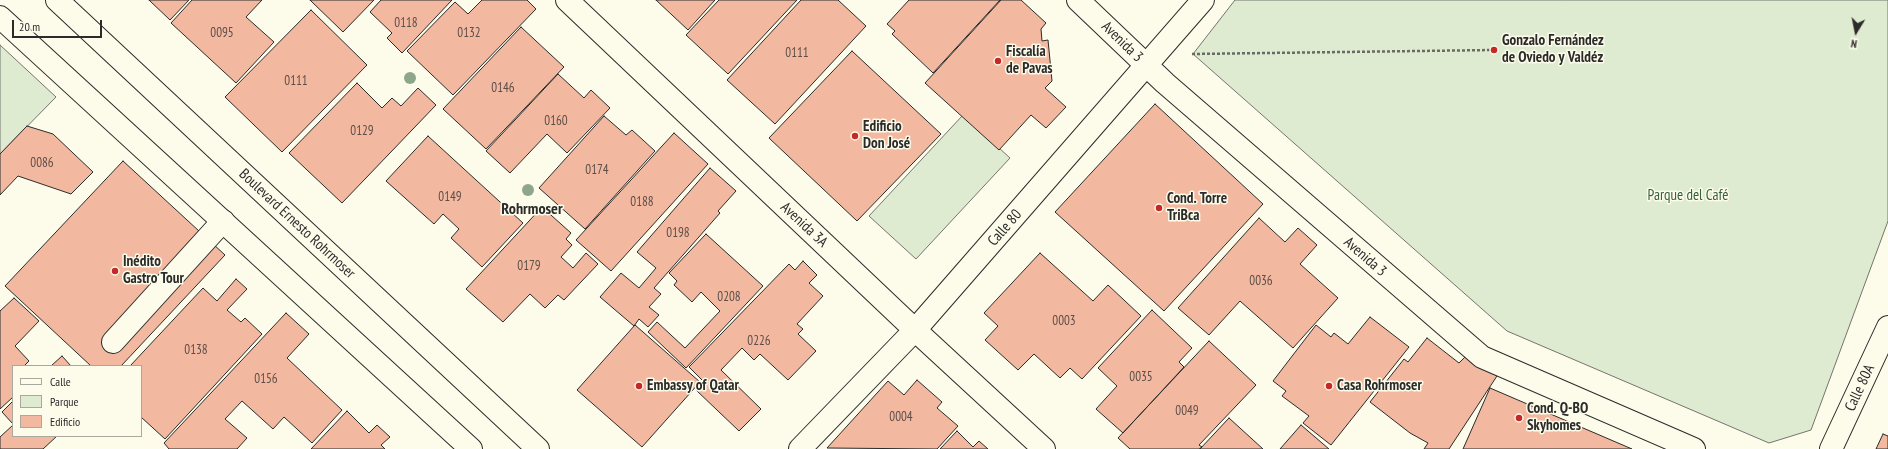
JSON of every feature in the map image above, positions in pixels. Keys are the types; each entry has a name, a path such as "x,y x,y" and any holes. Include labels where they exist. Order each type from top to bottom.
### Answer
{"street":[{"name":"Boulevard Ernesto Rohrmoser","path":"57,0 538,449"},
{"name":"Avenida 3A","path":"567,0 915,330 1044,449"},
{"name":"Avenida 3","path":"1078,0 1165,83 1482,357 1694,449"},
{"name":"Calle 80","path":"800,449 915,330 1147,66 1203,0"},
{"path":"0,17 471,449"},
{"path":"113,342 223,221"},
{"name":"Calle 80A","path":"1831,449 1888,327"}],"path":[{"path":"1165,83 1192,54 1494,50"}],"green space":[{"name":"Parque del Café","path":"1235,0 1888,0 1888,221 1811,430 1769,443 1507,331 1193,54"},
{"path":"0,45 56,97 0,154"},
{"path":"963,115 1010,158 916,259 869,216"}],"building":[{"path":"149,0 189,0 170,20"},
{"path":"192,0 262,0 246,17 274,42 236,83 171,23"},
{"path":"310,0 374,0 343,32"},
{"path":"381,0 452,0 402,53 387,38 392,33 370,12"},
{"path":"482,0 527,0 536,9 453,95 407,51 455,2 468,14"},
{"path":"656,0 715,0 688,30"},
{"path":"719,0 797,0 728,74 686,35"},
{"path":"801,0 838,0 866,26 775,124 727,80"},
{"path":"909,0 1000,0 933,73 892,34 895,31 887,24"},
{"name":"Fiscalía de Pavas","path":"1001,0 1021,0 1046,23 1041,29 1042,41 1048,40 1052,81 1045,88 1066,107 1046,128 1031,115 999,150 925,83"},
{"path":"311,10 367,65 282,152 225,97"},
{"path":"521,27 564,67 486,149 443,109"},
{"name":"Edificio Don José","path":"852,51 941,134 857,221 769,138"},
{"path":"558,74 584,98 591,90 610,108 567,153 547,134 510,173 486,151"},
{"path":"357,83 382,108 392,98 401,106 418,88 436,105 342,203 289,153"},
{"name":"Cond. Torre TriBca","path":"1155,104 1263,204 1164,311 1055,212"},
{"path":"604,116 626,135 632,130 655,151 585,229 539,188"},
{"path":"27,126 53,134 93,172 71,194 18,176 0,195 0,154"},
{"path":"674,133 708,164 611,271 576,240"},
{"path":"428,136 523,223 482,267 451,238 459,229 443,214 434,224 386,181"},
{"name":"Inédito Gastro Tour","path":"123,161 225,255 122,365 90,365 5,286"},
{"path":"710,168 736,191 718,211 720,213 654,288 661,294 649,307 659,315 648,327 639,319 634,326 600,297 621,273 639,288 656,268 637,252"},
{"path":"542,207 571,233 566,239 572,245 561,257 573,268 586,253 598,264 564,300 558,295 545,308 530,294 503,322 466,289"},
{"path":"1259,218 1285,242 1298,228 1317,245 1300,264 1338,298 1293,348 1240,301 1209,335 1178,308"},
{"path":"706,234 763,286 686,368 648,332 657,322 685,348 720,311 701,292 692,302 674,285 677,281 669,273"},
{"path":"1040,253 1093,301 1108,285 1141,316 1082,379 1070,368 1060,378 1034,354 1018,370 985,340 998,326 984,313"},
{"path":"803,261 817,275 809,283 823,296 797,324 803,329 798,334 816,351 788,380 760,354 754,360 742,348 721,370 761,409 739,431 696,390 704,382 689,367 789,264 795,270"},
{"path":"236,279 247,289 227,310 241,322 245,318 262,334 165,439 142,418 142,365 131,365 203,288 217,301"},
{"path":"14,298 39,321 15,346 29,361 25,365 12,365 12,398 0,409 0,311"},
{"path":"1152,310 1192,348 1179,362 1184,367 1123,433 1096,409 1117,386 1098,368"},
{"path":"286,313 309,334 287,358 342,410 312,443 284,417 273,429 242,401 225,419 247,438 237,449 169,449 164,443"},
{"name":"Casa Rohrmoser","path":"1370,317 1409,347 1331,445 1303,423 1309,416 1282,396 1286,391 1273,381 1316,325 1331,337 1334,333 1348,344"},
{"name":"Embassy of Qatar","path":"635,325 700,382 642,447 577,390"},
{"path":"1427,338 1459,363 1466,356 1497,376 1449,449 1424,449 1428,443 1410,433 1370,402 1404,359 1408,362"},
{"path":"1209,341 1256,385 1199,445 1202,447 1199,449 1130,449 1118,438"},
{"path":"62,356 70,365 52,365"},
{"path":"917,380 942,402 937,408 958,426 937,449 827,448 888,381 904,395"},
{"name":"Cond. Q-BO Skyhomes","path":"1490,388 1632,449 1463,449"},
{"path":"12,402 12,423 2,412"},
{"path":"347,411 369,433 377,425 390,437 381,445 385,449 311,449"},
{"path":"1229,418 1263,449 1200,449"},
{"path":"1301,425 1329,449 1280,449"},
{"path":"12,426 12,437 56,437 43,449 0,449 0,437"},
{"path":"957,431 973,447 979,441 988,449 940,449"},
{"path":"1883,434 1888,436 1888,449 1876,449"}],"place":[{"name":"Gonzalo Fernández de Oviedo y Valdéz","path":"1494,50"},
{"name":"Fiscalía de Pavas","path":"998,61"},
{"name":"Edificio Don José","path":"855,136"},
{"name":"Cond. Torre TriBca","path":"1159,208"},
{"name":"Inédito Gastro Tour","path":"115,271"},
{"name":"Embassy of Qatar","path":"639,386"},
{"name":"Casa Rohrmoser","path":"1329,386"},
{"name":"Cond. Q-BO Skyhomes","path":"1519,418"}],"district":[{"name":"Rohrmoser","path":"532,209"}]}
